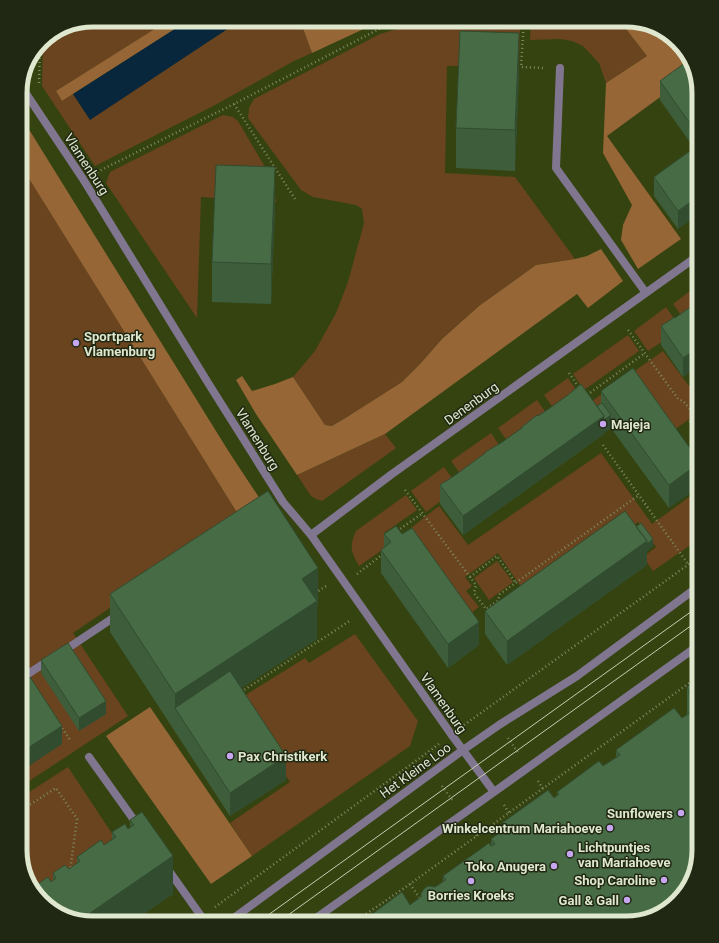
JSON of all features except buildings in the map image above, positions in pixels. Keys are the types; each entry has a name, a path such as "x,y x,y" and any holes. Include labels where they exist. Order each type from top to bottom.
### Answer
{"street":[{"path":"560,68 556,168 646,293"},
{"name":"Vlamenburg","path":"27,95 83,179 214,392 280,504 311,535 494,792"},
{"name":"Denenburg","path":"311,535 399,470 692,260"},
{"name":"Het Kleine Loo","path":"236,916 463,750 499,725 577,676 692,591"},
{"path":"27,675 123,611"},
{"path":"319,916 692,650"},
{"path":"88,757 145,836"},
{"path":"162,861 201,916"}],"path":[{"path":"83,179 234,104 383,27"},
{"path":"524,27 521,67 560,68"},
{"path":"39,84 40,55"},
{"path":"234,104 295,199"},
{"path":"628,330 678,400 684,401 692,410"},
{"path":"586,400 585,396 645,353"},
{"path":"569,373 581,390"},
{"path":"603,445 688,564"},
{"path":"405,490 476,585 474,593 486,609 498,601 500,594 639,495"},
{"path":"394,533 423,513"},
{"path":"344,582 387,551"},
{"path":"470,577 497,556 516,583"},
{"path":"312,595 326,586"},
{"path":"238,694 365,611"},
{"path":"363,916 692,681"},
{"path":"487,708 543,789"},
{"path":"57,720 70,740"},
{"path":"422,756 477,836"},
{"path":"27,807 56,788 77,819 70,872"},
{"path":"410,884 421,901"}],"shaded area":[{"path":"94,27 159,27 56,91 62,101 73,94 90,119 230,27 303,27 312,53 294,61 215,105 95,166 42,86 43,51 60,36 72,31"},
{"path":"158,27 178,27 62,101 56,91"},
{"path":"303,27 368,27 312,53"},
{"path":"404,27 520,27 519,65 447,66 445,173 515,177 575,259 536,265 479,306 442,339 402,382 332,426 325,425 293,377 315,351 336,313 348,282 364,223 362,209 356,205 313,197 301,190 248,118 249,108 254,99 380,34"},
{"path":"531,27 624,27 647,56 606,83 599,63 583,46 572,41 560,39 530,40"},
{"path":"624,27 638,28 647,31 659,36 673,46 685,64 689,76 607,136 681,239 638,269 621,240 623,225 632,205 603,153 606,83 647,56"},
{"path":"223,115 233,117 238,121 272,179 276,202 201,197 197,318 106,183 110,172"},
{"path":"27,126 229,452 264,505 241,519 27,175"},
{"name":"Sportpark Vlamenburg","path":"27,174 241,519 73,633 128,716 27,782"},
{"path":"601,249 623,281 588,308 577,294 385,434 297,475 256,414 236,380 242,376 252,391 293,377 325,425 332,426 402,382 442,339 479,306 536,265 575,259 587,256"},
{"path":"692,289 692,322 688,325 673,304"},
{"path":"666,307 681,329 648,351 634,331"},
{"path":"628,335 639,351 584,390 573,374"},
{"path":"663,351 689,386 692,384 692,417 666,436 600,414 592,401"},
{"path":"568,378 583,400 559,416 544,395"},
{"path":"537,400 552,421 513,449 498,428"},
{"path":"491,433 506,455 467,483 451,461"},
{"path":"385,434 396,448 322,501 311,496 297,475"},
{"path":"601,453 652,524 692,495 692,544 653,571 643,557 656,547 638,522 530,600 498,553 465,577 472,586 466,591 479,607 463,619 402,535 439,506 468,545"},
{"path":"444,467 459,488 426,512 411,491"},
{"path":"406,495 417,510 384,533 391,544 359,566 352,549 352,541 356,531"},
{"path":"497,561 513,582 489,600 474,578"},
{"path":"355,634 418,721 410,746 252,856 230,823 290,782 236,701 305,658 309,663"},
{"path":"150,707 252,856 211,884 106,736"},
{"path":"68,767 113,835 126,828 60,887 37,884 31,871 27,850 27,793"}],"water":[{"path":"178,27 230,27 90,120 73,94"}],"tram line":[{"path":"267,916 692,611"},
{"path":"287,916 692,625"}],"place":[{"name":"Sportpark Vlamenburg","path":"76,343"},
{"name":"Majeja","path":"603,424"},
{"name":"Pax Christikerk","path":"230,756"},
{"name":"Sunflowers","path":"681,813"},
{"name":"Winkelcentrum Mariahoeve","path":"610,828"},
{"name":"Lichtpuntjes van Mariahoeve","path":"570,854"},
{"name":"Toko Anugera","path":"554,866"},
{"name":"Shop Caroline","path":"664,880"},
{"name":"Borries Kroeks","path":"471,881"},
{"name":"Gall & Gall","path":"627,900"}]}
